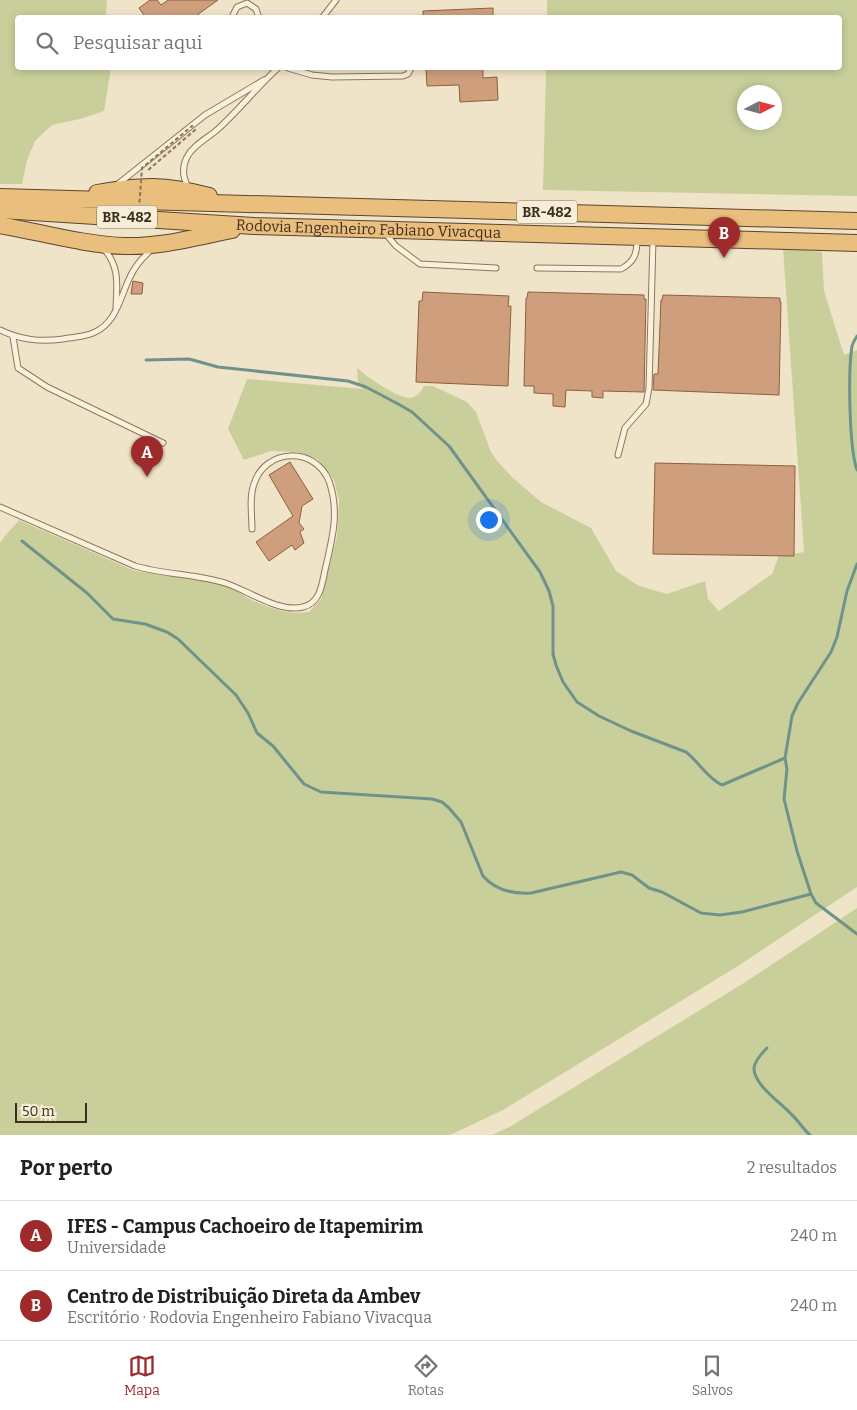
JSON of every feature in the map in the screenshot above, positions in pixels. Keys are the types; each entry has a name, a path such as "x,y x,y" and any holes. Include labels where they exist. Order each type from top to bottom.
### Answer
{"highway":[{"path":"63,199 111,190 152,186 192,192 237,204"},
{"name":"Rodovia Engenheiro Fabiano Vivacqua","path":"0,197 857,221"},
{"name":"Rodovia Engenheiro Fabiano Vivacqua","path":"0,210 254,226 857,243"},
{"path":"0,224 98,243 125,246 159,244 254,226"}],"lane":[{"path":"324,15 336,0"},
{"path":"232,15 237,7 247,3 256,9 258,15"},
{"path":"192,192 184,174 188,155 218,129 276,70"},
{"path":"295,70 312,75 332,77 403,76 408,74 410,70"},
{"path":"111,190 192,126 204,114 264,80"},
{"path":"381,229 396,246 420,264 496,268"},
{"path":"538,268 620,269 630,264 645,237"},
{"path":"618,455 625,428 646,404 649,388 645,237"},
{"path":"98,243 111,257 116,271 118,287 116,311"},
{"path":"0,330 13,337 25,340 46,341 86,336 104,327 116,311 136,266 150,250 159,244"},
{"path":"13,337 18,368 47,387 163,443"},
{"path":"0,507 126,563 156,571 216,581 236,587 261,600 278,605 296,608 310,604 317,598 321,590 335,523 333,494 327,477 320,468 307,459 288,455 267,465 261,471 254,484 252,529"}],"path":[{"path":"138,222 142,168 192,126 196,130 147,171"}],"green space":[{"path":"0,0 107,0 106,15 15,15 15,70 110,70 110,74 104,111 52,125 35,141 27,160 22,184 0,184"},
{"path":"547,0 857,0 857,196 543,190 546,70 842,70 842,15 547,15"},
{"path":"783,248 822,252 824,291 844,355 857,350 857,887 738,966 503,1110 450,1135 0,1135 0,543 19,520 135,571 230,585 243,595 268,607 294,613 309,612 321,599 337,536 339,501 334,480 317,459 298,452 271,451 244,460 228,429 247,379 363,389 358,382 357,367 382,386 398,395 410,398 415,397 424,386 433,386 467,402 476,412 491,452 498,462 541,502 591,528 616,571 639,586 667,594 705,581 708,599 719,611 772,574 782,548 793,554 804,552"},
{"path":"857,908 857,1135 492,1135 511,1126 747,981"}],"building":[{"path":"150,0 157,0 161,5 168,0 218,0 197,15 144,15 139,8"},
{"path":"493,8 493,15 423,15 423,11"},
{"path":"426,70 483,70 483,78 497,77 498,100 460,102 459,85 427,86"},
{"path":"133,281 143,283 142,294 131,294"},
{"path":"423,292 509,296 508,306 511,306 508,386 416,382 419,301 422,301"},
{"path":"528,292 644,295 644,299 646,299 644,392 603,391 603,398 592,397 592,391 566,390 565,407 553,406 553,394 534,393 534,386 524,386 526,298"},
{"path":"663,295 780,298 779,395 653,390 654,374 658,374 661,300"},
{"path":"290,462 313,499 302,506 299,523 304,529 300,532 304,543 295,550 292,545 269,561 256,542 293,516 269,475"},
{"path":"655,463 795,466 794,556 653,554"}],"waterway":[{"path":"857,336 852,346 850,390 852,445 857,470"},
{"path":"146,360 189,359 218,367 348,381 366,387 412,412 449,446 540,572 549,591 553,606 553,654 556,665 563,682 577,702 599,716 631,731 686,752 712,778 722,785 785,758"},
{"path":"22,541 87,593 113,619 145,624 167,632 178,639 236,695 248,713 257,733 273,746 304,784 321,792 432,799 442,802 461,822 483,876 499,888 511,892 531,893 621,872 632,875 649,888 662,892 701,913 720,915 742,912 811,894"},
{"path":"857,564 847,591 837,637 831,652 798,703 792,716 785,758 787,769 784,799 797,851 811,894 816,903 857,934"},
{"path":"767,1048 755,1065 755,1074 768,1093 794,1116 810,1135"}],"place":[{"name":"Centro de Distribuição Direta da Ambev","path":"724,258"},
{"name":"IFES - Campus Cachoeiro de Itapemirim","path":"147,477"}]}
